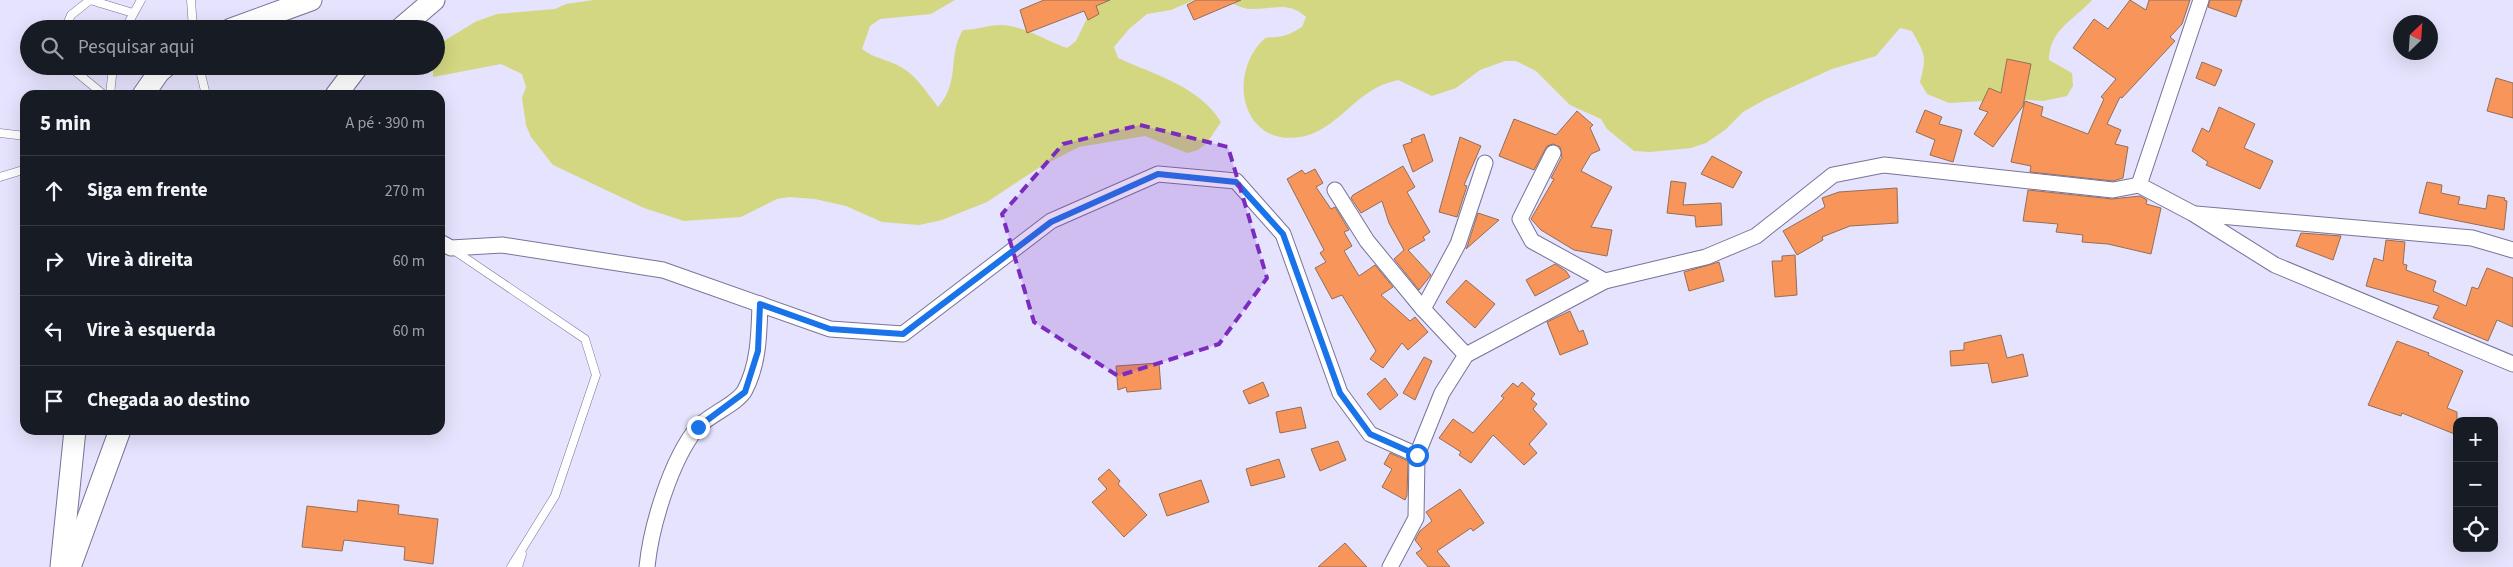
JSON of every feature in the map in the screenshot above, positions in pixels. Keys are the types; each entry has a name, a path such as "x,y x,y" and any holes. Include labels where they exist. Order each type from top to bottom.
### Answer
{"main road":[{"path":"256,20 311,0"},
{"path":"411,20 434,0"},
{"path":"146,90 156,75"},
{"path":"340,90 351,75"},
{"path":"61,567 74,435"},
{"path":"70,567 118,435"}],"street":[{"path":"2139,185 2202,0"},
{"path":"1553,153 1520,219 1532,241 1605,281"},
{"path":"1423,309 1458,244 1485,163"},
{"path":"1390,567 1416,518 1417,455 1442,393 1466,355 1605,281 1706,257 1756,236 1833,175 1884,165 2113,190 2139,185 2192,213 2275,265 2513,364"},
{"path":"445,245 502,245 663,270 830,329 903,334 1051,222 1158,174 1236,182 1283,234 1340,393 1370,434 1417,455"},
{"path":"1335,190 1367,241 1423,309 1466,355"},
{"path":"2192,213 2472,238 2513,250"},
{"path":"647,567 649,545 671,474 698,427 745,392 758,351 760,304"}],"lane":[{"path":"69,20 71,15 90,0 133,13"},
{"path":"129,20 141,0"},
{"path":"191,0 192,20"},
{"path":"80,75 98,90"},
{"path":"111,90 112,75"},
{"path":"201,75 205,90"},
{"path":"0,133 20,135"},
{"path":"0,177 20,171"},
{"path":"445,245 585,339 596,375 555,496 511,567"},
{"path":"518,567 523,550"}],"highlighted area":[{"path":"1140,125 1228,147 1267,278 1219,344 1118,376 1034,322 1002,214 1063,144"}],"green space":[{"path":"594,0 955,0 931,14 880,19 870,26 862,49 906,70 921,85 938,107 949,88 958,39 963,30 996,25 1010,26 1067,48 1076,41 1096,0 1194,0 1171,10 1147,14 1129,29 1114,47 1118,58 1161,76 1201,99 1221,122 1207,143 1198,150 1187,153 1145,136 1079,147 1040,167 987,202 942,220 919,225 882,222 846,206 815,199 789,197 777,199 741,217 684,221 644,208 553,165 531,137 526,125 522,98 526,87 522,74 501,64 445,75 445,40 475,22 497,14 555,9 566,4"},
{"path":"1225,0 2092,0 2058,33 2050,50 2049,60 2072,73 2073,86 2067,96 2043,101 2017,99 1949,103 1927,94 1920,82 1924,66 1924,55 1912,31 1900,28 1876,56 1832,69 1766,99 1743,112 1725,130 1706,143 1691,148 1650,152 1634,151 1607,129 1601,119 1570,105 1536,71 1516,61 1505,61 1480,70 1456,88 1432,96 1398,80 1387,83 1367,94 1321,129 1300,137 1280,137 1265,131 1253,120 1246,105 1244,89 1245,72 1252,55 1263,40 1284,36 1293,32 1302,27 1306,17 1286,7 1248,9"}],"building":[{"path":"1044,0 1110,0 1096,6 1099,14 1088,20 1084,11 1027,33 1020,10"},
{"path":"1196,0 1241,0 1194,20 1187,5"},
{"path":"2130,0 2146,10 2149,0 2190,0 2182,24 2170,37 2175,41 2122,98 2120,97 2107,124 2121,130 2115,144 2128,147 2123,178 2113,181 2030,172 2031,166 2011,162 2025,101 2043,107 2041,116 2088,134 2104,99 2101,97 2116,79 2073,48 2094,19 2108,29"},
{"path":"2210,0 2242,0 2236,17 2208,7"},
{"path":"2007,59 2031,64 2023,106 1993,147 1974,134 1988,112 1979,109 1989,88 2001,93"},
{"path":"2202,62 2222,70 2215,86 2196,78"},
{"path":"2496,78 2513,83 2513,118 2487,111"},
{"path":"2219,107 2255,124 2244,148 2273,161 2260,189 2206,165 2208,162 2192,151 2202,128 2209,132"},
{"path":"1925,110 1942,117 1939,124 1962,130 1953,162 1930,155 1935,140 1916,132"},
{"path":"1577,111 1593,125 1590,128 1600,150 1591,154 1581,171 1612,187 1591,227 1612,230 1607,256 1574,250 1541,230 1531,219 1554,179 1551,178 1562,157 1560,147 1553,144 1547,146 1534,170 1499,156 1514,119 1556,135"},
{"path":"1424,134 1433,161 1413,172 1403,145 1412,142 1411,139"},
{"path":"1460,137 1481,146 1464,185 1467,186 1457,217 1439,212"},
{"path":"1712,156 1742,172 1733,188 1701,174"},
{"path":"1403,166 1415,187 1407,192 1430,232 1423,237 1425,240 1408,250 1431,275 1419,290 1394,259 1404,250 1389,223 1382,201 1361,213 1351,198 1353,195"},
{"path":"1315,169 1323,183 1316,187 1331,209 1335,207 1349,230 1344,232 1352,246 1344,251 1359,276 1375,265 1393,287 1381,295 1410,321 1415,317 1428,332 1408,350 1402,343 1383,368 1370,359 1376,351 1342,295 1332,299 1315,268 1326,262 1320,253 1324,250 1287,179 1302,170 1305,174"},
{"path":"1671,181 1686,183 1683,205 1721,203 1722,225 1696,227 1695,216 1667,213"},
{"path":"2427,182 2442,185 2441,193 2460,197 2458,204 2486,209 2488,195 2505,198 2504,200 2507,201 2504,230 2419,213"},
{"path":"1897,188 1898,223 1850,226 1822,237 1823,240 1797,255 1783,231 1825,207 1822,198 1839,192"},
{"path":"2028,190 2112,199 2140,196 2147,200 2146,204 2161,208 2151,254 2108,244 2082,242 2083,235 2056,232 2058,224 2023,221"},
{"path":"1478,213 1499,220 1466,249 1467,247"},
{"path":"2301,233 2341,236 2333,260 2296,246"},
{"path":"2386,240 2405,242 2403,264 2407,265 2406,270 2436,281 2433,291 2466,306 2472,287 2478,289 2487,268 2513,278 2513,327 2497,320 2488,341 2433,318 2439,306 2366,286 2374,258 2383,261"},
{"path":"1795,255 1797,295 1775,297 1772,261 1782,261 1782,256"},
{"path":"1719,262 1724,281 1689,291 1684,272"},
{"path":"1555,264 1566,271 1570,277 1535,296 1526,280"},
{"path":"1466,280 1495,304 1475,328 1446,302"},
{"path":"1570,311 1579,332 1583,330 1588,344 1560,355 1547,322"},
{"path":"2001,335 2007,358 2023,354 2028,376 1992,383 1988,363 1951,366 1950,351 1964,350 1964,343"},
{"path":"2397,341 2429,353 2428,355 2463,371 2447,408 2457,412 2457,417 2453,417 2453,433 2402,413 2401,416 2368,405"},
{"path":"1424,357 1432,361 1415,400 1403,393"},
{"path":"1159,363 1161,389 1127,392 1126,387 1118,390 1116,366"},
{"path":"1385,378 1398,395 1380,410 1367,394"},
{"path":"1263,382 1269,396 1249,404 1243,391"},
{"path":"1522,382 1535,394 1531,399 1537,404 1533,409 1547,424 1529,444 1537,453 1524,465 1493,435 1471,463 1459,455 1461,452 1439,438 1453,419 1473,433 1504,398 1501,396 1513,383 1518,387"},
{"path":"1301,407 1306,428 1280,433 1276,412"},
{"path":"1338,441 1346,460 1320,471 1311,449"},
{"path":"1390,453 1408,461 1407,495 1405,500 1382,487 1392,469 1384,464"},
{"path":"1279,459 1285,477 1251,486 1246,469"},
{"path":"1109,469 1120,481 1118,484 1147,515 1124,537 1092,502 1107,489 1098,479"},
{"path":"1201,480 1209,502 1167,516 1159,494"},
{"path":"1460,489 1484,523 1473,531 1471,528 1437,551 1450,567 1428,567 1416,553 1422,549 1415,540 1420,531 1432,521 1426,512"},
{"path":"358,500 399,505 398,514 438,519 433,564 404,560 405,547 344,540 342,551 302,547 307,506 357,512"},
{"path":"1345,543 1367,567 1318,567"}],"route":[{"path":"698,427 745,392 758,351 760,304 830,329 903,334 1051,222 1158,174 1236,182 1283,234 1340,393 1370,434 1417,455"}]}
